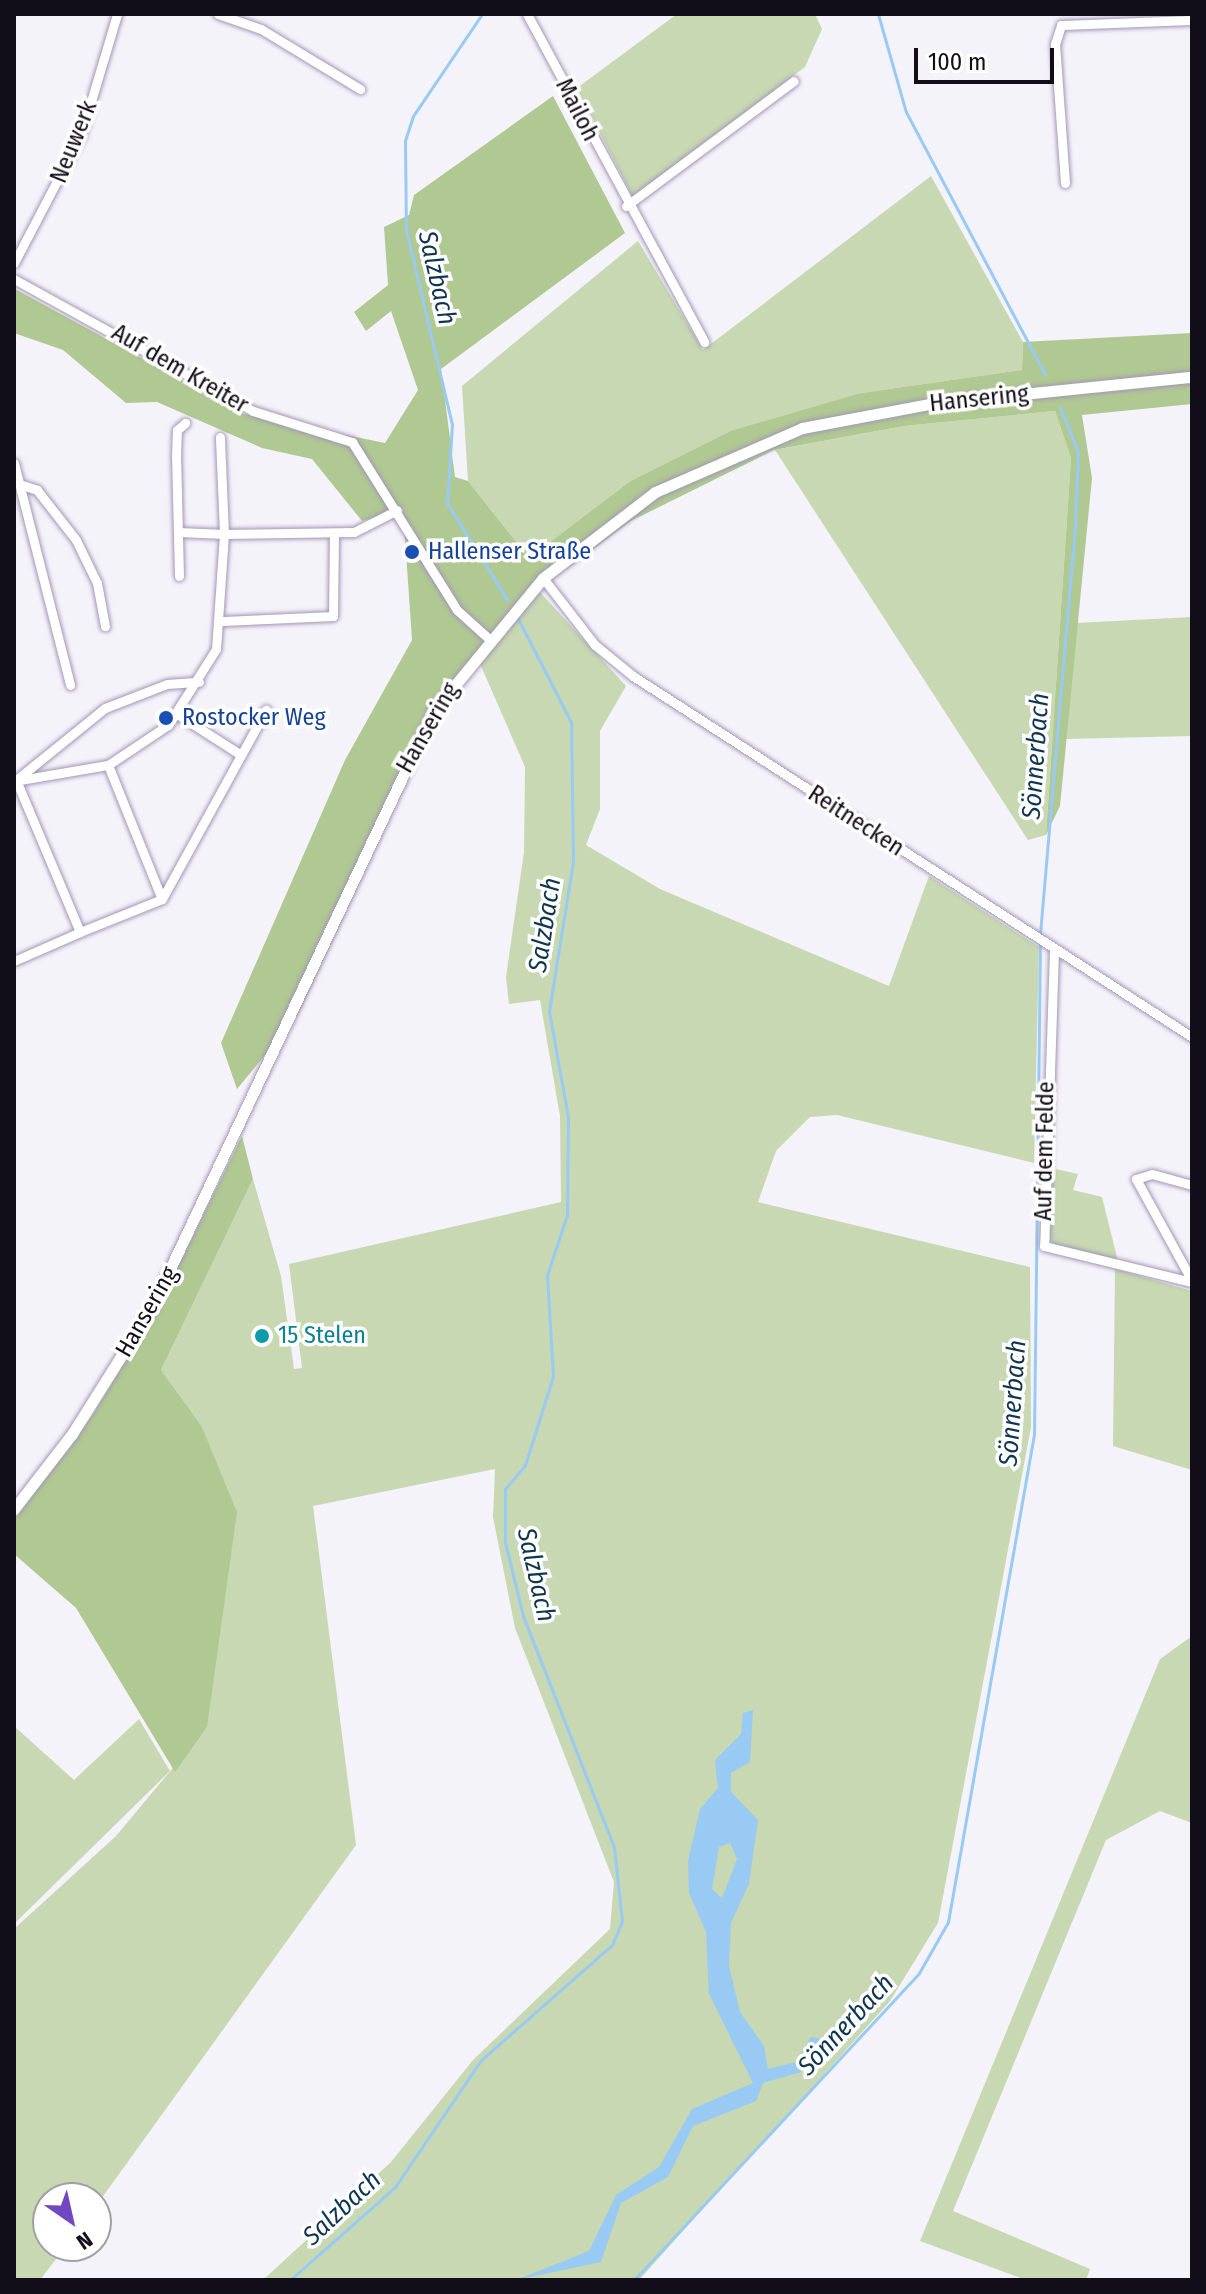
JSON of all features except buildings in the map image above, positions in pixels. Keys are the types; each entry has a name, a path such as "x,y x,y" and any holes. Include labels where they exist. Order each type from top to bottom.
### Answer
{"street":[{"name":"Neuwerk","path":"14,263 81,135 117,14"},
{"path":"218,14 261,29 360,89"},
{"name":"Mailoh","path":"527,14 626,206 704,342"},
{"path":"1065,183 1055,44 1061,25 1192,20"},
{"path":"626,206 794,81"},
{"name":"Auf dem Kreiter","path":"14,279 253,411 352,442 457,610 488,638"},
{"name":"Hansering","path":"14,1509 72,1434 152,1307 417,741 488,638 543,578 655,492 802,428 920,405 1192,377"},
{"path":"179,576 177,430 185,423"},
{"path":"15,781 108,765 151,742 177,714 199,682 223,621 224,534 220,437"},
{"path":"14,463 70,685"},
{"path":"19,484 37,490 76,540 97,583 105,626"},
{"path":"179,532 334,533 364,530 397,510"},
{"path":"223,621 333,616 334,533"},
{"name":"Reitnecken","path":"543,578 595,645 633,676 1192,1037"},
{"path":"15,781 105,708 167,684 199,682"},
{"path":"14,961 162,899 266,710"},
{"path":"177,714 241,755"},
{"path":"108,765 162,899"},
{"path":"15,781 80,932"},
{"name":"Auf dem Felde","path":"1050,948 1044,1246 1192,1282"},
{"path":"1192,1185 1152,1174 1136,1179 1192,1282"}],"green space":[{"path":"677,14 815,14 822,29 805,67 633,197 577,88"},
{"path":"553,96 625,233 441,369 455,477 468,481 529,558 629,482 731,431 861,393 1022,370 1023,342 1192,333 1192,404 1082,415 1092,478 1060,806 1046,835 1071,458 1055,411 904,426 774,450 631,521 538,590 438,714 298,1015 237,1089 221,1043 345,760 412,640 403,509 362,521 312,459 262,448 157,402 126,403 63,350 14,333 15,289 244,414 385,443 418,390 391,311 366,331 354,312 388,285 384,227 409,215 414,195"},
{"path":"931,176 1023,342 1022,370 861,393 629,482 529,558 468,481 462,386 638,241 703,350"},
{"path":"1055,411 1071,458 1046,835 1028,840 775,450 904,426"},
{"path":"538,590 626,686 600,731 600,809 586,845 660,889 889,986 929,876 1039,947 1034,1163 837,1115 810,1117 776,1151 758,1202 1030,1267 1031,1427 938,1923 890,2001 639,2280 263,2280 391,2162 473,2060 610,1929 614,1882 515,1628 493,1517 495,1469 313,1506 356,1845 112,2184 32,2182 32,2262 54,2262 40,2280 14,2280 14,1929 116,1836 207,1727 201,1425 161,1370 253,1179 281,1276 294,1369 302,1368 289,1264 561,1202 560,1116 540,1000 509,1004 506,977 524,852 525,767 478,659"},
{"path":"1192,617 1192,736 1065,739 1075,623"},
{"path":"242,1136 253,1179 161,1370 201,1425 237,1512 207,1727 175,1772 76,1608 14,1554 14,1519 92,1416 158,1308"},
{"path":"1051,1168 1078,1174 1073,1190 1102,1197 1118,1261 1056,1247 1048,1236"},
{"path":"1115,1269 1192,1291 1192,1470 1113,1446"},
{"path":"1192,1636 1192,1823 1160,1811 1106,1840 953,2211 1090,2269 1086,2280 1026,2280 920,2241 1160,1659"},
{"path":"139,1719 170,1771 14,1924 14,1726 74,1780"}],"water":[{"path":"753,1710 750,1762 731,1773 731,1792 758,1820 749,1884 731,1923 729,1966 740,2012 764,2046 768,2069 796,2062 811,2037 845,2043 840,2049 812,2046 801,2072 763,2083 756,2101 693,2126 668,2177 621,2203 601,2262 516,2280 589,2251 616,2195 659,2167 692,2109 753,2083 709,1994 706,1932 689,1893 688,1861 700,1809 718,1788 715,1760 741,1734 743,1713","holes":["730,1843 737,1859 722,1898 712,1889 719,1847"]}],"waterway":[{"name":"Salzbach","path":"482,14 413,116 405,140 406,230 452,424 447,503 508,601"},
{"name":"Sönnerbach","path":"878,14 906,112 1045,375"},
{"name":"Sönnerbach","path":"1040,934 1075,529 1078,452 1060,407"},
{"name":"Salzbach","path":"290,2280 395,2187 481,2060 612,1945 622,1921 614,1847 523,1616 505,1542 505,1489 525,1465 553,1376 547,1275 567,1215 568,1117 549,1011 573,861 571,722 516,615"},
{"name":"Sönnerbach","path":"634,2280 919,1973 948,1922 1034,1434 1040,942"}],"place":[{"name":"Hallenser Straße","path":"412,552"},
{"name":"Rostocker Weg","path":"166,718"},
{"name":"15 Stelen","path":"262,1336"}]}
